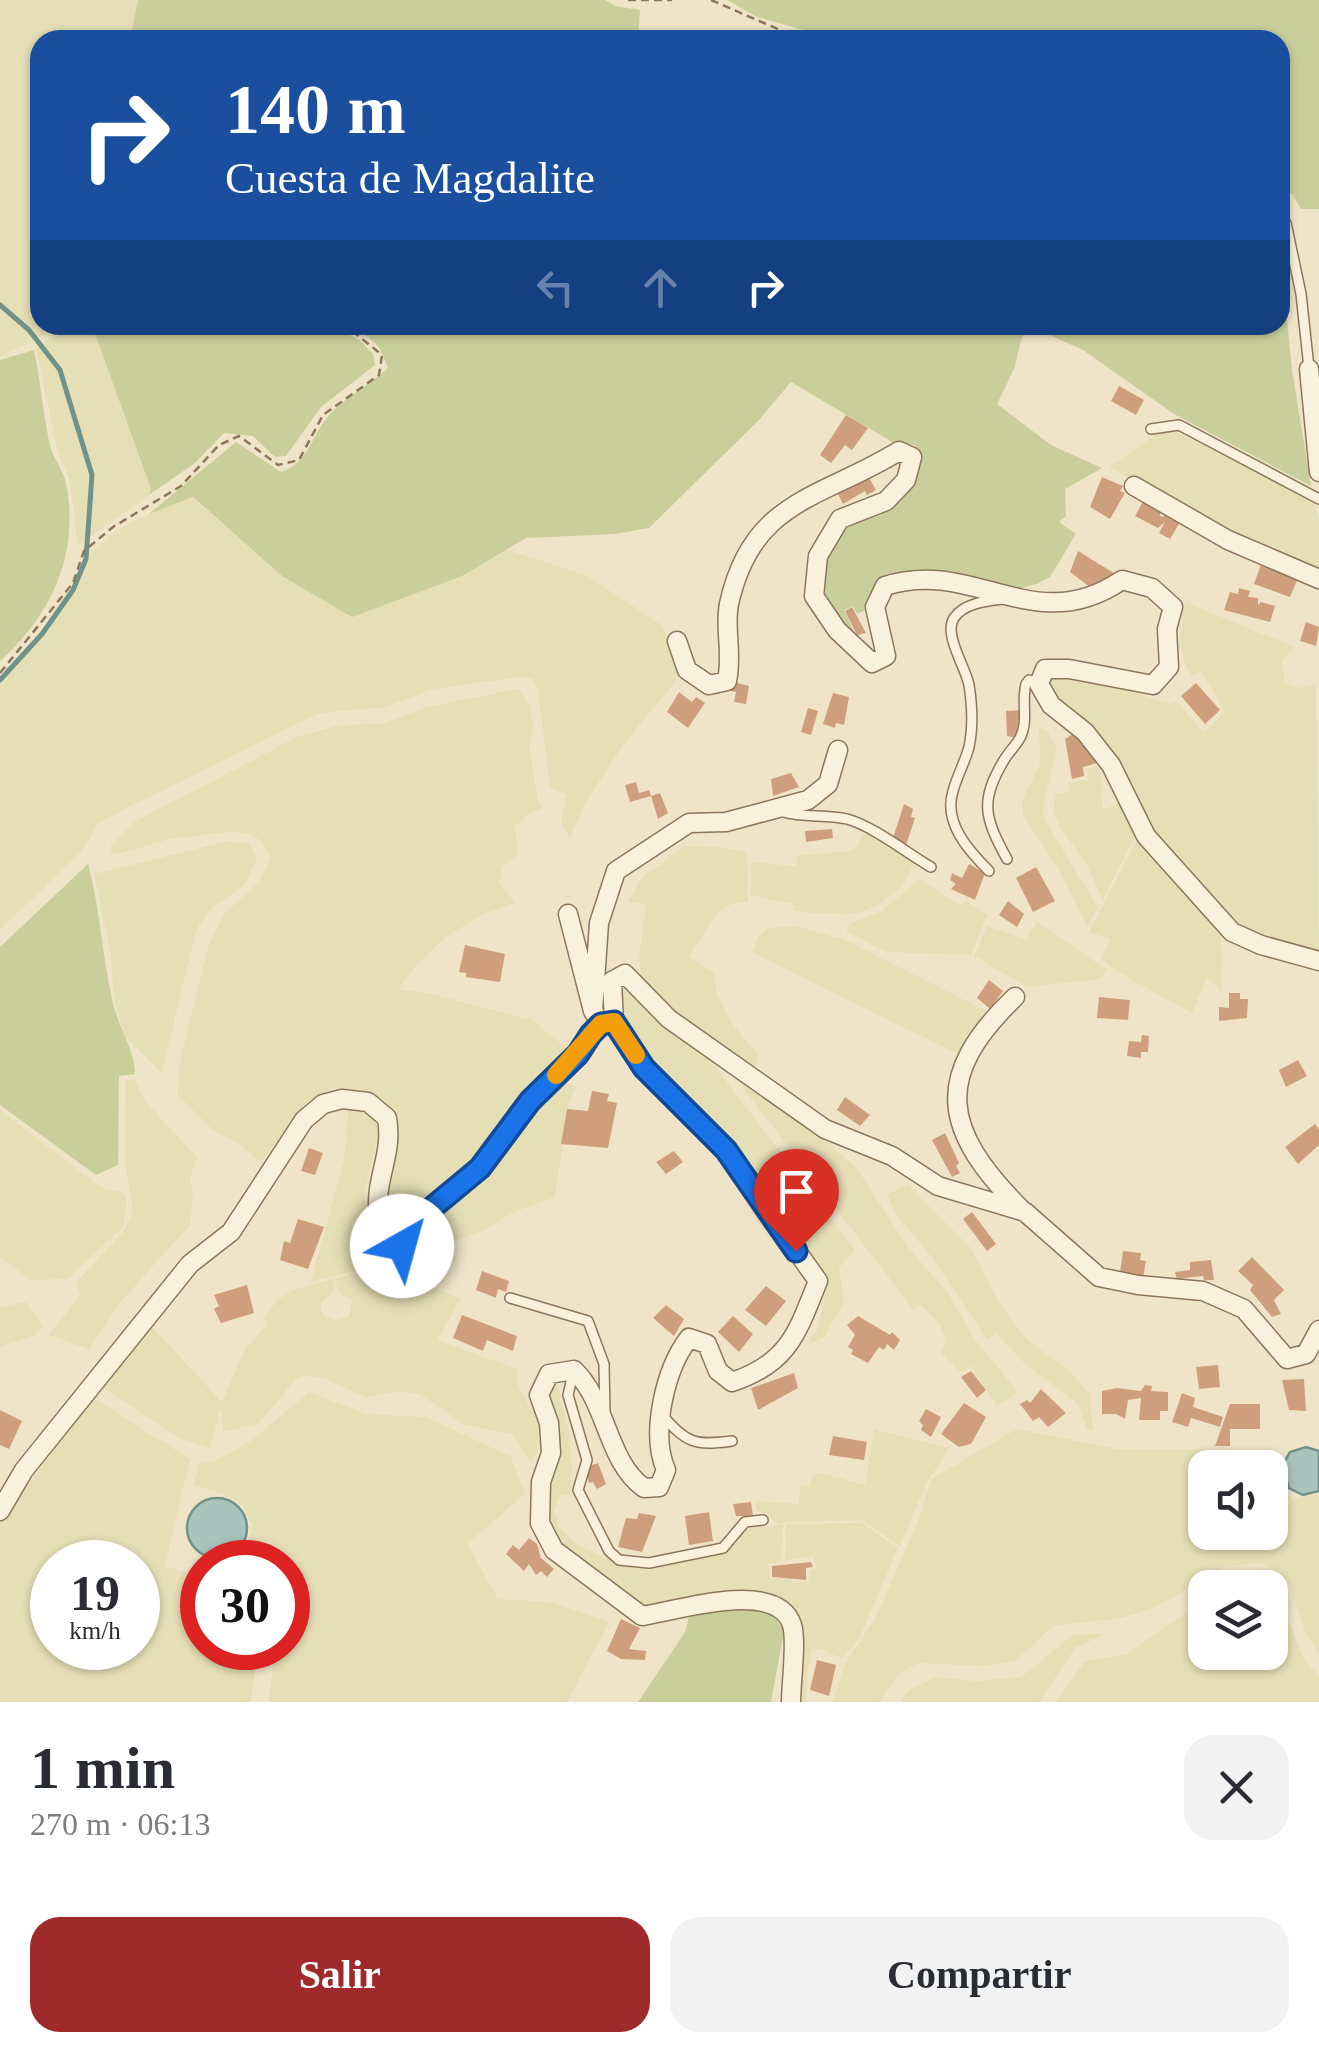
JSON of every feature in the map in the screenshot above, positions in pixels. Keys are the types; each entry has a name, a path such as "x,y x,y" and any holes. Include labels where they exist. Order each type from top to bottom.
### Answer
{"street":[{"path":"1309,369 1319,472"},
{"path":"677,640 686,670 709,685 727,681 732,658 728,610 738,571 762,531 796,501 870,470 899,451 912,457 906,480 886,501 840,519 818,556 814,596 837,630 872,663 886,656 875,606 884,586 911,578 965,584 1026,600 1072,604 1098,596 1122,580 1152,588 1173,606 1167,629 1169,668 1153,685 1069,669 1045,669 1040,684 1051,705 1084,732 1110,765 1146,836 1232,932 1261,946 1319,961"},
{"path":"1134,486 1228,540 1319,579"},
{"path":"600,1023 600,923 616,871 689,823 726,822 808,800 828,784 838,750"},
{"path":"568,914 600,1023 726,1150 818,1280 798,1330 780,1359 753,1375 732,1382 718,1371 707,1344 688,1338 676,1355 662,1416 657,1451 666,1470 659,1487 644,1488 627,1476 590,1386 574,1370 550,1374 539,1395 550,1422 551,1453 542,1482 540,1523 554,1550 642,1616 750,1597 777,1605 792,1624 791,1702"},
{"path":"0,1511 24,1470 190,1264 231,1232 304,1120 324,1104 342,1098 368,1102 387,1118 390,1139 376,1190 380,1226 386,1242 402,1246 427,1212 480,1168 530,1101 578,1054 600,1023 612,981 625,974 669,1019 825,1129 892,1156 938,1186 1025,1212"},
{"path":"1015,996 987,1024 964,1058 954,1092 965,1130 987,1172 1025,1212 1099,1276 1138,1285 1203,1290 1244,1309 1287,1359 1306,1354 1319,1330"}],"lane":[{"path":"1290,242 1301,294 1309,369"},
{"path":"1151,429 1179,425 1319,500"},
{"path":"989,871 965,848 951,811 952,792 970,744 971,713 968,676 950,628 965,608 984,602 1026,600"},
{"path":"1007,859 988,820 987,799 1004,760 1020,740 1026,716 1026,684 1028,680 1040,684"},
{"path":"770,808 802,817 846,819 866,826 931,867"},
{"path":"510,1298 588,1321 604,1364 604,1420"},
{"path":"574,1370 568,1395 586,1460 578,1490 609,1551 619,1560 649,1564 723,1548 745,1522 763,1520"},
{"path":"662,1416 687,1440 705,1444 732,1441"}],"path":[{"path":"628,0 672,0"},
{"path":"710,0 780,30"},
{"path":"0,673 73,584 84,551 181,486 219,445 239,436 278,466 298,460 323,415 379,374 382,355 357,335"}],"shaded area":[{"path":"0,0 138,0 132,30 30,30 30,335 44,335 0,357"},
{"path":"54,335 96,335 151,489 149,495 78,545 70,481 57,448 36,349"},
{"path":"1161,431 1174,431 1314,501 1319,524 1319,573 1264,551 1109,467"},
{"path":"192,497 282,576 462,576 504,549 586,575 663,626 680,676 623,745 585,803 570,838 561,822 567,794 550,788 538,688 532,679 518,677 433,689 386,707 320,713 124,809 98,824 82,851 0,930 0,680 75,591 92,551 129,522"},
{"path":"1185,602 1294,647 1281,661 1285,683 1298,688 1316,684 1319,954 1298,951 1236,927 1150,831 1045,683 1049,674 1104,683 1170,704 1177,701 1203,733 1226,712 1201,672 1192,676 1186,666 1179,643"},
{"path":"518,689 530,706 533,726 529,745 538,802 543,808 528,814 514,827 519,854 503,865 499,883 515,903 479,916 446,937 416,965 398,990 423,992 532,1020 569,1050 486,1145 400,1230 388,1228 385,1174 398,1143 399,1116 360,1089 333,1088 307,1102 261,1162 213,1130 177,1094 180,1062 209,944 224,914 260,881 271,857 261,841 249,833 229,832 169,839 122,853 111,854 111,845 136,821 297,737 340,725 382,724 427,707"},
{"path":"1039,726 1048,732 1057,749 1043,806 1044,819 1098,908 1087,927 1061,873 1023,815 1022,801 1040,764"},
{"path":"1100,765 1103,810 1119,803 1136,835 1103,900 1054,811 1055,795 1070,791 1068,783 1089,779 1087,769"},
{"path":"866,831 915,862 902,886 878,905 855,914 814,913 794,911 792,904 750,895 752,862 796,866 797,855 853,851"},
{"path":"1138,837 1221,929 1222,991 1207,978 1192,1013 1118,972 1101,958 1111,939 1089,932"},
{"path":"228,841 250,844 257,858 245,884 209,911 196,930 162,1073 125,1036 114,999 110,951 94,874"},
{"path":"685,846 721,847 747,853 748,902 733,903 715,915 689,957 714,972 717,995 734,1026 758,1055 755,1066 677,1018 641,978 639,958 646,905 628,901 642,878"},
{"path":"919,879 960,906 967,901 987,915 971,955 886,952 847,932 847,925 882,911"},
{"path":"1037,922 1107,970 1100,979 1028,987 974,956 987,926 1026,939"},
{"path":"796,926 845,940 986,1011 958,1054 752,952 758,937 768,928"},
{"path":"622,986 710,1060 855,1250 839,1268 844,1302 824,1337 812,1343 810,1335 817,1331 828,1282 715,1127 654,1068 630,1032 618,1004 618,988"},
{"path":"134,1079 145,1101 197,1157 190,1179 190,1225 118,1305 89,1349 48,1335 81,1295 76,1283 124,1231 133,1212 125,1163 126,1081"},
{"path":"563,1080 576,1087 569,1101 555,1197 428,1251 423,1235"},
{"path":"737,1080 807,1124 857,1169 908,1247 948,1293 976,1341 1018,1392 997,1406 971,1366 960,1372 941,1353 946,1341 939,1323 921,1305 913,1309"},
{"path":"349,1107 363,1107 380,1128 364,1195 374,1245 387,1263 311,1282 344,1160"},
{"path":"0,1110 100,1187 124,1193 127,1206 123,1227 68,1279 31,1280 0,1257"},
{"path":"908,1185 971,1248 998,1301 1027,1340 1070,1371 1090,1394 1093,1429 1087,1430 1079,1405 1023,1362 996,1334 988,1340 933,1259 895,1213 887,1194"},
{"path":"371,1269 376,1285 391,1281 393,1271 461,1299 437,1340 517,1369 518,1385 539,1425 538,1452 531,1462 512,1434 465,1425 421,1395 402,1391 366,1397 324,1378 303,1376 295,1380 259,1423 223,1432 221,1407 210,1448 180,1438 98,1384 150,1325 222,1402 244,1351 267,1325 264,1317 278,1300 291,1291 333,1279 334,1291 321,1303 322,1315 336,1321 349,1316 352,1301 337,1291 336,1278"},
{"path":"26,1302 43,1327 33,1336 0,1347 0,1307"},
{"path":"556,1378 569,1432 572,1472 570,1494 560,1496 554,1511 560,1529 578,1545 624,1565 647,1567 729,1550 745,1529 783,1524 781,1561 768,1564 770,1578 791,1579 793,1583 809,1582 809,1571 816,1567 814,1556 785,1561 786,1524 862,1523 898,1548 859,1639 842,1659 822,1649 812,1649 806,1702 796,1702 785,1603 766,1593 750,1591 642,1609 558,1545 545,1521 544,1397"},
{"path":"309,1392 366,1414 427,1417 511,1457 525,1494 467,1544 498,1599 550,1602 609,1622 567,1702 269,1702 273,1670 310,1670 310,1540 249,1540 251,1524 243,1506 226,1495 194,1485 200,1462 215,1461 251,1441"},
{"path":"93,1398 190,1459 165,1566 180,1571 180,1670 255,1670 251,1702 0,1702 0,1523"},
{"path":"874,1429 949,1448 926,1484 900,1546 862,1520 775,1523 768,1514 757,1511 756,1501 798,1504 801,1484 809,1487 811,1477 820,1473 865,1485"},
{"path":"1017,1429 1117,1449 1267,1450 1188,1450 1188,1550 1288,1550 1288,1495 1292,1500 1319,1494 1319,1655 1305,1631 1288,1570 1273,1570 1263,1563 1226,1566 1219,1570 1188,1570 1188,1588 1156,1607 1122,1618 1053,1626 1014,1662 983,1666 918,1663 898,1675 879,1702 833,1702 845,1664 876,1617 918,1521 931,1479"},
{"path":"1188,1612 1188,1670 1288,1670 1288,1621 1304,1660 1319,1676 1319,1702 1056,1702 1085,1661 1127,1654"},
{"path":"1074,1634 1105,1634 1075,1648 1039,1702 900,1702 909,1690 937,1677 976,1681 1021,1677"}],"green space":[{"path":"138,0 605,0 615,6 640,10 639,30 132,30"},
{"path":"727,0 1319,0 1319,209 1301,209 1290,194 1290,30 804,30 757,17"},
{"path":"96,335 350,335 373,354 375,365 321,407 286,456 275,457 253,436 224,433 195,463 149,495 151,489"},
{"path":"365,335 1025,335 997,404 1051,445 1102,468 1065,489 1066,516 1059,522 1076,534 1050,577 1017,589 932,573 898,572 876,585 870,608 857,614 853,606 844,610 865,654 819,592 824,556 842,523 888,507 919,460 915,445 894,443 791,382 760,419 649,528 615,534 526,538 462,576 352,617 282,576 193,497 149,514 236,442 281,472 297,463 331,413 388,368 379,347"},
{"path":"1050,335 1289,335 1311,486 1174,414 1083,350"},
{"path":"34,350 51,449 66,484 69,534 58,581 47,603 34,624 0,661 0,360"},
{"path":"88,864 112,999 135,1074 119,1076 118,1165 96,1175 0,1105 0,947"},
{"path":"746,1606 769,1610 784,1631 771,1702 638,1702 685,1632 689,1617"}],"water":[{"path":"1306,1447 1319,1451 1319,1491 1303,1495 1289,1488 1290,1452"},
{"path":"205,1500 229,1500 245,1516 245,1540 189,1540 189,1516"}],"building":[{"path":"1119,386 1144,400 1136,415 1111,401"},
{"path":"846,415 868,428 852,450 845,445 831,463 820,455"},
{"path":"867,474 876,490 867,495 865,491 843,504 837,492"},
{"path":"1102,477 1123,486 1120,491 1125,493 1110,519 1090,507"},
{"path":"1145,498 1161,507 1160,516 1166,510 1182,519 1170,539 1159,533 1165,522 1158,528 1135,516"},
{"path":"1078,551 1117,575 1090,587 1070,572"},
{"path":"1263,559 1298,578 1290,597 1254,584"},
{"path":"1239,588 1250,591 1248,597 1258,598 1258,605 1261,602 1275,606 1270,622 1224,610 1230,592 1238,594"},
{"path":"852,607 866,633 857,635 845,611"},
{"path":"1306,622 1319,627 1316,646 1300,641"},
{"path":"730,681 749,686 746,704 734,702 736,692 726,690"},
{"path":"1196,683 1220,710 1205,724 1181,696"},
{"path":"679,692 692,702 696,697 705,703 688,728 667,712"},
{"path":"833,693 849,697 844,725 836,723 835,728 823,724"},
{"path":"808,708 818,711 811,735 801,732"},
{"path":"1020,710 1016,738 1007,736 1006,711"},
{"path":"1076,732 1101,762 1083,767 1084,776 1072,779 1065,739"},
{"path":"791,773 799,787 773,796 771,779"},
{"path":"636,782 639,793 649,790 651,796 630,802 625,785"},
{"path":"660,793 668,813 658,819 651,796"},
{"path":"904,804 913,809 911,817 915,818 906,845 893,838"},
{"path":"832,829 833,838 806,842 805,831"},
{"path":"969,864 985,873 975,900 951,889 956,884 950,880 952,873 962,878"},
{"path":"1036,867 1055,901 1033,912 1016,878"},
{"path":"1008,901 1024,914 1017,927 999,915"},
{"path":"465,945 505,954 500,982 466,977 466,973 459,972"},
{"path":"989,980 1003,991 990,1009 977,998"},
{"path":"1229,993 1240,993 1240,999 1248,999 1247,1018 1219,1021 1219,1007 1229,1008"},
{"path":"1099,997 1130,1000 1128,1020 1097,1018"},
{"path":"1142,1035 1149,1036 1148,1052 1141,1052 1141,1058 1127,1056 1129,1041 1141,1042"},
{"path":"1298,1060 1307,1076 1286,1087 1279,1070"},
{"path":"592,1091 609,1094 607,1101 617,1103 608,1148 561,1144 567,1109 588,1111"},
{"path":"845,1097 870,1115 860,1126 837,1110"},
{"path":"1315,1124 1319,1145 1298,1164 1285,1147"},
{"path":"945,1133 959,1163 956,1166 960,1173 952,1177 932,1140"},
{"path":"309,1148 323,1153 315,1175 301,1171"},
{"path":"674,1151 683,1162 666,1174 656,1162"},
{"path":"972,1212 996,1244 987,1251 963,1219"},
{"path":"298,1219 324,1227 308,1269 280,1260 284,1241 290,1243"},
{"path":"1123,1251 1141,1253 1140,1260 1146,1261 1143,1278 1120,1273"},
{"path":"1252,1257 1284,1290 1274,1300 1281,1314 1272,1317 1250,1290 1253,1285 1238,1271"},
{"path":"1211,1260 1214,1280 1204,1280 1203,1276 1177,1279 1175,1272 1190,1270 1190,1262"},
{"path":"482,1271 509,1281 506,1292 498,1289 496,1298 476,1290"},
{"path":"247,1285 254,1313 221,1323 214,1309 219,1306 214,1295"},
{"path":"766,1286 786,1301 766,1326 745,1310"},
{"path":"666,1305 684,1319 674,1336 653,1318"},
{"path":"462,1315 517,1336 513,1351 487,1340 483,1351 453,1338"},
{"path":"733,1316 753,1334 739,1352 718,1332"},
{"path":"858,1316 890,1335 892,1332 900,1340 894,1350 887,1344 884,1350 879,1347 868,1363 851,1354 853,1350 848,1347 855,1335 847,1325"},
{"path":"1218,1365 1220,1387 1199,1389 1196,1367"},
{"path":"971,1371 986,1390 977,1398 961,1377"},
{"path":"794,1373 798,1388 758,1410 751,1388"},
{"path":"1304,1379 1306,1411 1289,1410 1282,1380"},
{"path":"1145,1385 1152,1386 1151,1391 1168,1392 1168,1411 1160,1411 1160,1420 1139,1420 1141,1398 1128,1400 1125,1419 1102,1414 1102,1391 1141,1391"},
{"path":"1041,1389 1066,1413 1048,1427 1039,1417 1033,1421 1020,1404 1027,1400 1030,1403"},
{"path":"1182,1393 1195,1398 1193,1407 1223,1417 1220,1427 1191,1418 1188,1427 1172,1422"},
{"path":"964,1403 986,1417 971,1444 959,1447 941,1434"},
{"path":"1230,1404 1260,1404 1260,1429 1230,1429 1230,1446 1215,1446"},
{"path":"926,1409 941,1417 931,1437 921,1430 923,1425 919,1421"},
{"path":"0,1410 22,1421 9,1449 0,1445"},
{"path":"833,1436 867,1442 864,1460 829,1455"},
{"path":"598,1463 606,1484 597,1489 593,1482 589,1483 586,1467"},
{"path":"751,1502 753,1516 736,1516 733,1504"},
{"path":"709,1512 713,1541 689,1545 685,1516"},
{"path":"639,1513 656,1516 642,1552 618,1547 626,1518 637,1519"},
{"path":"529,1538 537,1544 541,1558 554,1569 547,1577 541,1571 536,1575 529,1564 524,1571 506,1554 513,1545 519,1550"},
{"path":"811,1562 813,1567 806,1568 806,1580 772,1577 772,1566"},
{"path":"621,1619 640,1628 629,1649 646,1651 645,1660 621,1659 607,1651"},
{"path":"817,1660 836,1665 829,1696 810,1690"}],"waterway":[{"path":"0,305 30,331"},
{"path":"0,680 42,634 73,590 86,559 92,475 60,370 33,335"}],"slow traffic":[{"path":"556,1075 601,1024 614,1022 636,1055"}],"route":[{"path":"402,1246 427,1212 480,1168 530,1101 578,1054 591,1034 601,1024 614,1022 644,1068 726,1150 752,1193 796,1251"}]}
